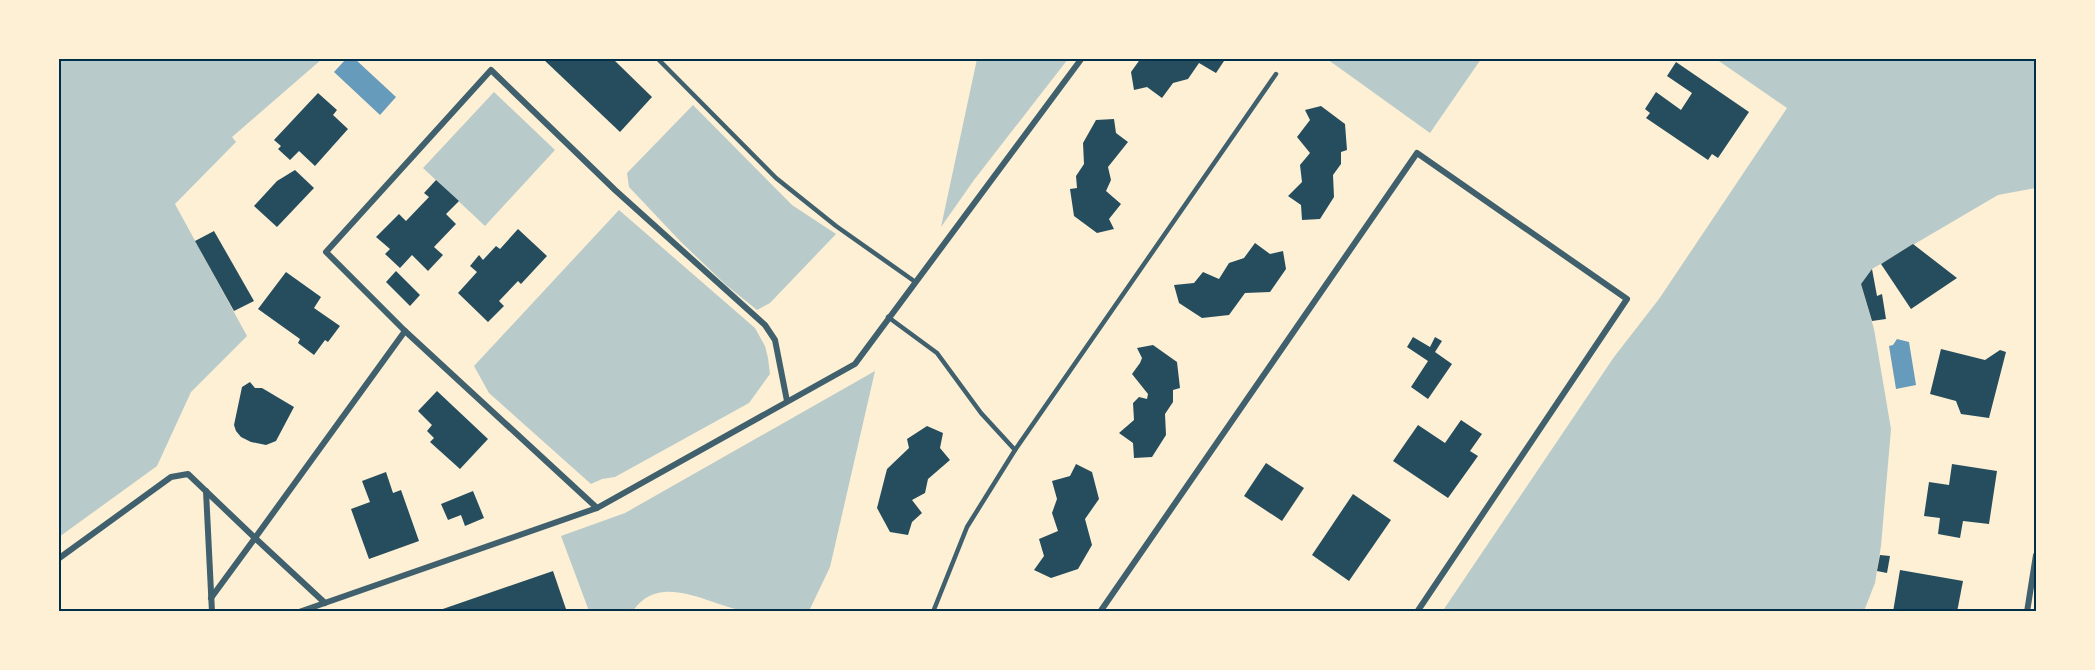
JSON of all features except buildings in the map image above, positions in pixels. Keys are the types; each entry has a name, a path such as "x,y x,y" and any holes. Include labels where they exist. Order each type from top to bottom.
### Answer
{"street":[{"path":"299,612 597,508 855,364 914,281 1082,58"},
{"path":"597,508 405,331 326,252 490,70 615,190 765,325 775,340 787,401"},
{"path":"1100,612 1417,153 1627,299 1417,612"},
{"path":"211,598 405,331"},
{"path":"58,559 171,477 188,474 325,603"},
{"path":"206,491 212,612"},
{"path":"2027,612 2037,555"}],"lane":[{"path":"657,58 777,178 836,226 914,281"},
{"path":"933,612 967,527 1015,450 1276,74"},
{"path":"888,317 937,353 981,413 1015,450"}],"shaded area":[{"path":"59,59 322,59 232,137 236,142 175,204 247,336 191,392 157,466 59,537"},
{"path":"977,59 1068,59 974,180 941,227"},
{"path":"1327,59 1481,59 1430,133"},
{"path":"1716,59 2036,59 2036,188 1998,195 1872,269 1861,284 1874,329 1891,429 1881,546 1875,583 1864,611 1442,612 1614,357 1659,299 1787,108"},
{"path":"494,92 555,150 485,226 423,168"},
{"path":"693,105 792,205 836,234 770,303 757,310 726,285 681,242 629,187 627,173"},
{"path":"619,210 755,328 765,346 770,374 749,403 615,477 591,484 489,393 474,366"},
{"path":"875,371 830,567 809,611 751,612 671,592 657,593 644,599 633,611 589,611 561,536 625,513"}],"water":[{"path":"346,59 355,59 396,97 380,115 334,72"},
{"path":"1897,339 1909,342 1916,385 1896,389 1889,346 1893,345"}]}
